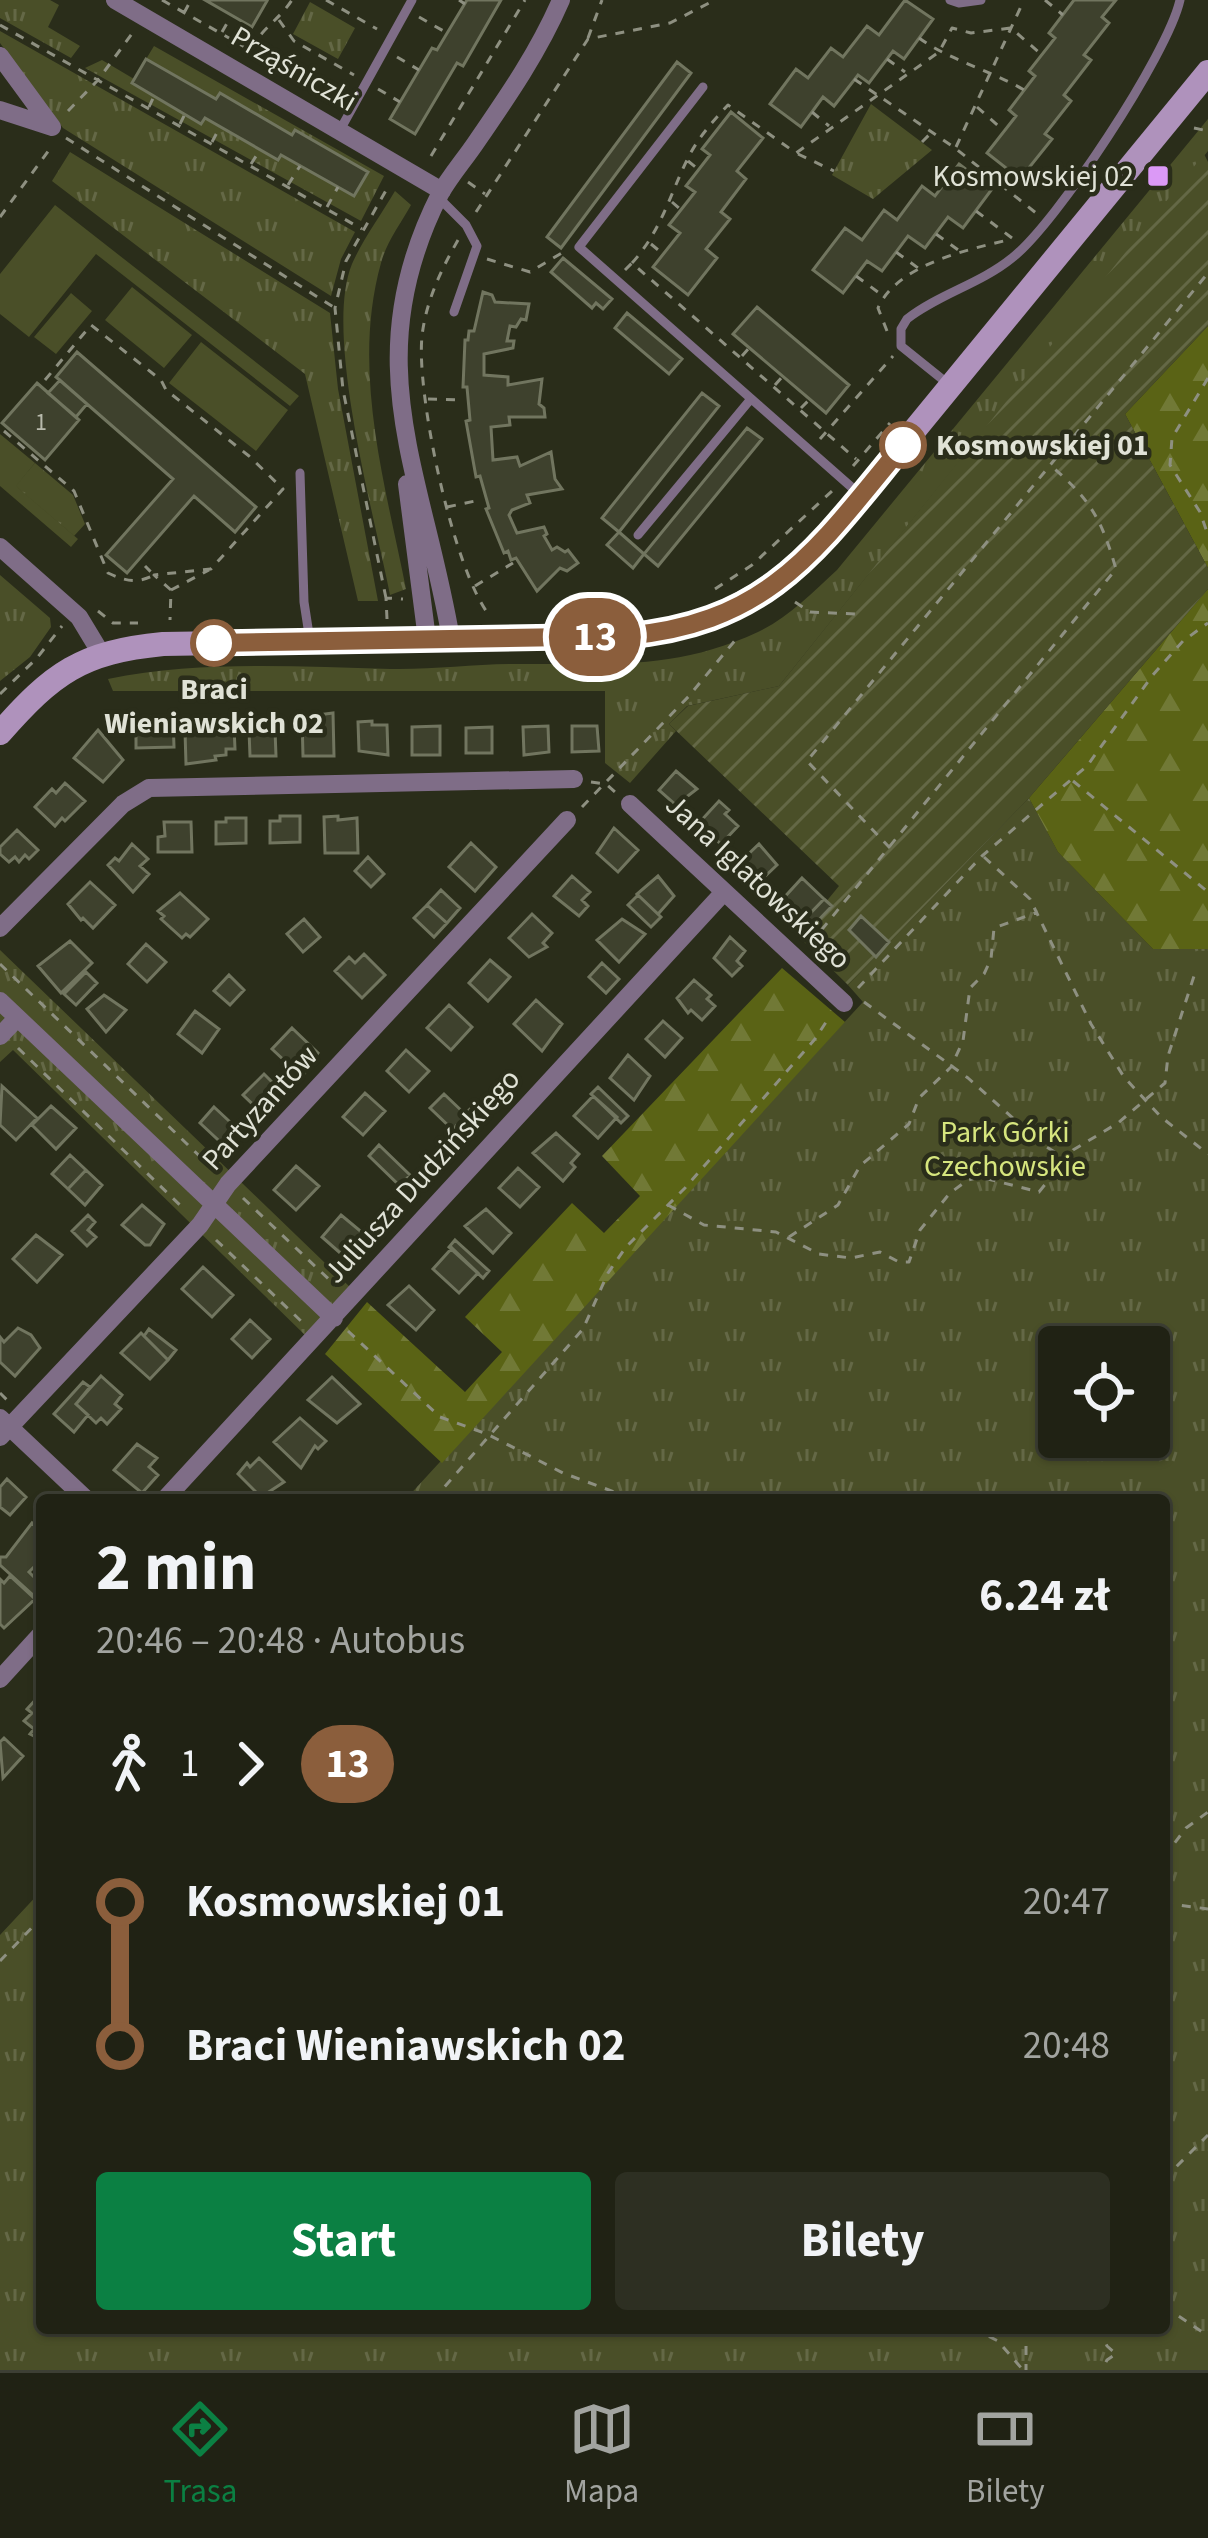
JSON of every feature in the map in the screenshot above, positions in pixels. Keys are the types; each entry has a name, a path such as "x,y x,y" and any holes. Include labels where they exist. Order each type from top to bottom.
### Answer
{"street":[{"name":"Prząśniczki","path":"115,0 417,174 440,194"},
{"path":"439,639 408,516 397,388 400,316 440,194 528,64 561,0"},
{"path":"0,56 52,127"},
{"path":"0,733 43,686 68,668 102,655 163,644 626,636 669,631 745,605 778,584 826,538 1208,72"},
{"path":"0,110 52,127"},
{"path":"0,547 80,617 102,655"},
{"path":"0,928 123,804 149,788 574,779"},
{"name":"Jana Iglatowskiego","path":"630,804 845,998"},
{"name":"Partyzantów","path":"3,1428 200,1225 228,1184 567,820"},
{"name":"Juliusza Dudzińskiego","path":"170,1494 724,892"},
{"path":"0,1001 7,1029 334,1318"},
{"path":"3,1428 81,1494"},
{"path":"0,1679 36,1640"}],"lane":[{"path":"950,0 980,0"},
{"path":"951,387 902,346 901,329 907,319 1003,265 1040,230 1106,137 1171,26 1180,0"},
{"path":"340,130 410,5"},
{"path":"703,86 579,247 861,496"},
{"path":"440,194 477,246 454,312"},
{"path":"638,536 750,400"},
{"path":"300,473 304,602 310,641"}],"path":[{"path":"162,0 250,50"},
{"path":"184,13 191,0"},
{"path":"238,71 262,29 279,20 292,0"},
{"path":"326,0 392,38"},
{"path":"487,196 430,155 525,0"},
{"path":"502,620 488,614 474,587 447,507 425,399 422,340 428,306 466,225 588,39 602,0"},
{"path":"588,39 670,23 715,0"},
{"path":"955,148 1024,0"},
{"path":"1045,0 1063,15"},
{"path":"410,5 447,33"},
{"path":"52,127 98,80 144,16"},
{"path":"221,34 230,18"},
{"path":"279,20 294,41 400,102"},
{"path":"0,25 364,230"},
{"path":"796,153 939,52 952,28 971,33 1011,28 1042,55"},
{"path":"919,38 1024,91"},
{"path":"385,50 419,70"},
{"path":"887,59 908,74"},
{"path":"854,80 955,148 1040,215 1031,227"},
{"path":"148,109 154,96"},
{"path":"615,280 650,243 687,159 728,105 796,153 834,171"},
{"path":"975,106 1004,131"},
{"path":"812,112 830,126"},
{"path":"179,126 185,114"},
{"path":"211,144 220,127"},
{"path":"707,127 716,131"},
{"path":"1194,128 1208,131"},
{"path":"922,142 932,132"},
{"path":"0,217 59,134 335,308"},
{"path":"250,166 260,150"},
{"path":"687,159 699,170"},
{"path":"287,187 300,166"},
{"path":"386,598 411,599 388,622 343,390 335,308 346,261 389,184 417,174"},
{"path":"326,208 338,187"},
{"path":"671,201 681,210"},
{"path":"808,451 902,346 884,328 878,308 884,296 920,269 1014,239 976,211"},
{"path":"936,234 962,254"},
{"path":"650,243 663,254"},
{"path":"896,252 920,269"},
{"path":"496,261 530,272 556,253"},
{"path":"632,262 858,460"},
{"path":"890,848 807,761 1208,273"},
{"path":"856,276 884,296"},
{"path":"45,380 91,325 161,380 166,390 283,489 211,569 171,590"},
{"path":"741,358 749,348"},
{"path":"774,386 782,376"},
{"path":"1208,378 1172,438 1170,465 1200,512 1208,535"},
{"path":"425,399 462,400"},
{"path":"800,410 810,399"},
{"path":"4,431 74,490 108,573 126,581 211,569"},
{"path":"797,959 1116,569 1102,523 1071,483 1049,464"},
{"path":"710,592 752,565 832,491"},
{"path":"447,507 480,500"},
{"path":"474,587 513,563"},
{"path":"146,566 171,590 170,620"},
{"path":"795,602 810,612 855,614"},
{"path":"438,1494 583,1329 615,1262 815,1039 845,998 982,856 1087,766 1152,676 1183,641 1208,623"},
{"path":"0,694 37,658 58,627"},
{"path":"567,820 689,696 737,638"},
{"path":"574,779 606,784 630,804"},
{"path":"1071,780 1208,892"},
{"path":"982,856 1030,899 1108,1054 1144,1100 1208,1154"},
{"path":"789,1238 838,1205 860,1166 909,1124 919,1098 952,1066 963,1041 970,988 991,959 994,928 1038,912"},
{"path":"0,964 350,1300"},
{"path":"668,1205 715,1228 752,1227 789,1238 819,1254 851,1258 880,1252 905,1263 914,1254 920,1229 962,1184 980,1178 1039,1192 1065,1159 1156,1092 1167,1077 1168,1056 1196,970"},
{"path":"845,998 952,1066 1065,1159"},
{"path":"7,1029 316,1336"},
{"path":"334,1318 440,1417 620,1494"},
{"path":"1170,1849 1186,1828 1208,1813"},
{"path":"1170,1904 1208,1909"},
{"path":"0,1961 36,1923"},
{"path":"1170,2174 1208,2135"},
{"path":"1170,2310 1208,2336"},
{"path":"985,2334 998,2341 1025,2370"},
{"path":"1025,2370 1026,2334"},
{"path":"1102,2334 1116,2354 1102,2370"}],"green space":[{"path":"0,0 50,0 59,5 48,27 80,46 71,58 0,18"},
{"path":"310,2 355,28 338,59 293,34"},
{"path":"0,31 355,232 341,259 331,296 63,128 0,43"},
{"path":"154,46 384,176 361,221 85,68 102,60 134,79"},
{"path":"871,104 932,150 873,199 832,175"},
{"path":"1208,119 1208,151 779,686 687,706 669,724 676,731 630,783 605,763 605,691 113,691 108,679 213,667 406,669 640,662 698,653 758,632 790,612 837,570"},
{"path":"70,152 330,313 338,389 378,601 358,601 305,374 52,181"},
{"path":"1204,154 1208,162 1208,326 1125,414 1208,568 1208,589 1029,798 848,985 798,936 839,886 669,724 688,706 779,686"},
{"path":"395,191 411,205 381,263 369,344 374,426 406,589 390,595 354,426 344,334 352,264"},
{"path":"55,205 299,396 290,406 96,254 29,337 0,314 0,274"},
{"path":"132,287 192,335 164,368 105,320"},
{"path":"71,293 92,311 56,354 34,337"},
{"path":"1208,326 1208,568 1125,414"},
{"path":"201,342 288,410 256,451 169,383"},
{"path":"0,434 35,463 16,486 78,539 71,547 0,486"},
{"path":"35,463 73,495 85,524 74,536 15,486"},
{"path":"0,575 50,618 51,627 30,657 0,681"},
{"path":"1208,589 1208,949 1153,949 1058,852 1029,798"},
{"name":"Park Górki Czechowskie","path":"1029,798 1058,852 1153,949 1208,949 1208,2370 0,2370 0,1935 36,1896 36,2334 1170,2334 1170,1494 411,1494 863,1002 848,985"},
{"path":"0,950 352,1289 307,1337 13,1050 0,1062"},
{"path":"782,968 845,1022 442,1463 325,1354 367,1302 465,1392 502,1352 465,1317 572,1203 604,1233 640,1196 602,1156"}],"building":[{"path":"205,0 265,0 267,1 252,27"},
{"path":"467,0 501,0 463,66 457,63 415,134 390,119"},
{"path":"905,0 933,19 904,59 893,51 869,83 858,75 834,106 823,97 801,127 770,104 796,69 808,78 831,48 843,57 867,26 879,35"},
{"path":"1074,0 1116,0 1102,17 1109,23 1084,55 1091,60 1064,95 1071,101 1045,134 1052,139 1020,179 987,153 1016,116 1009,110 1035,76 1029,71 1055,38 1049,33"},
{"path":"146,59 216,99 220,93 292,135 295,130 368,172 354,196 205,118 201,124 132,83"},
{"path":"677,62 691,73 561,248 547,237"},
{"path":"731,112 763,138 737,171 746,179 721,212 730,219 706,249 717,258 688,295 653,267 680,233 669,225 695,192 686,186 710,155 702,149"},
{"path":"959,164 992,189 963,228 948,217 925,248 908,236 882,271 867,261 843,293 813,270 845,228 862,240 884,210 897,220 922,186 935,196"},
{"path":"563,258 612,299 603,309 596,303 592,308 551,272"},
{"path":"483,292 495,302 529,304 526,320 510,326 507,341 514,341 513,348 484,354 484,375 508,377 508,385 542,379 539,404 545,417 509,417 510,425 491,427 493,460 517,457 520,466 551,452 555,479 562,489 527,495 530,503 509,515 517,533 544,527 552,550 568,550 578,563 567,571 560,568 537,591 516,558 511,560 508,551 504,553 486,509 480,476 476,477 466,421 470,420 467,387 463,387 465,340 474,331"},
{"path":"757,307 849,385 826,413 733,334"},
{"path":"627,313 682,359 669,374 615,328"},
{"path":"77,352 256,507 235,532 194,496 127,573 106,555 173,479 56,377"},
{"path":"60,380 87,404 76,417 48,393"},
{"path":"37,383 79,420 45,460 2,423"},
{"path":"702,393 719,406 619,532 602,518"},
{"path":"747,428 762,439 658,566 644,554"},
{"path":"619,532 644,554 633,568 607,545"},
{"path":"333,713 334,756 303,756 302,717"},
{"path":"173,716 174,747 136,748 136,717"},
{"path":"372,721 372,725 387,725 388,755 359,751 358,722"},
{"path":"234,726 235,749 226,749 226,755 215,756 216,760 186,764 185,731"},
{"path":"440,726 440,755 412,755 412,727"},
{"path":"548,726 549,752 524,755 523,727"},
{"path":"572,726 597,726 599,751 572,752"},
{"path":"492,727 492,753 466,753 466,728"},
{"path":"98,730 123,760 103,782 74,758"},
{"path":"249,730 275,730 276,756 250,756"},
{"path":"676,771 697,789 676,805 659,790"},
{"path":"65,783 85,801 55,826 35,807"},
{"path":"719,801 738,826 721,844 697,825"},
{"path":"280,816 300,816 300,842 270,843 270,821 280,821"},
{"path":"338,816 338,820 357,818 358,853 325,853 324,817"},
{"path":"226,818 246,818 246,843 216,844 216,822 226,822"},
{"path":"164,822 191,822 192,852 158,852 158,837 165,836"},
{"path":"614,828 638,850 618,872 597,853"},
{"path":"17,830 38,850 29,859 25,855 19,862 15,857 9,862 0,854 0,847"},
{"path":"471,843 496,867 475,891 449,867"},
{"path":"132,844 148,859 140,866 149,874 133,892 108,865 115,858 119,861"},
{"path":"759,844 777,865 758,883 738,864"},
{"path":"368,857 384,874 371,887 355,871"},
{"path":"572,876 590,892 582,900 588,906 579,916 554,896"},
{"path":"658,876 674,896 658,914 637,894"},
{"path":"802,878 824,899 801,923 780,902"},
{"path":"90,882 115,905 93,928 68,904"},
{"path":"441,890 460,908 447,923 427,905"},
{"path":"180,893 208,919 190,937 182,938 158,911"},
{"path":"638,895 661,917 651,927 628,905"},
{"path":"824,899 832,906 809,930 801,923"},
{"path":"427,905 447,923 434,937 414,918"},
{"path":"532,914 552,933 543,943 547,947 529,957 509,938"},
{"path":"861,916 889,942 876,957 849,930"},
{"path":"304,919 320,937 303,952 287,934"},
{"path":"622,919 645,934 619,962 597,940"},
{"path":"730,937 745,951 737,961 742,966 732,976 714,958"},
{"path":"70,941 92,963 61,993 38,966"},
{"path":"146,944 166,962 147,982 128,964"},
{"path":"364,954 385,975 362,998 335,971 349,957 355,963"},
{"path":"490,960 510,977 488,1001 469,983"},
{"path":"602,963 619,979 606,993 589,977"},
{"path":"86,972 97,983 76,1005 64,994"},
{"path":"229,975 244,990 230,1005 214,991"},
{"path":"694,980 711,995 707,999 715,1006 702,1020 691,1010 688,1013 677,998"},
{"path":"104,995 126,1010 106,1032 87,1009"},
{"path":"536,1000 562,1024 542,1051 514,1024"},
{"path":"449,1005 472,1027 451,1050 427,1028"},
{"path":"195,1011 219,1029 202,1053 178,1034"},
{"path":"663,1021 682,1038 665,1057 646,1039"},
{"path":"292,1028 318,1053 302,1077 272,1049"},
{"path":"406,1050 429,1071 409,1092 387,1071"},
{"path":"628,1055 650,1076 634,1100 610,1078"},
{"path":"264,1074 284,1094 264,1115 243,1095"},
{"path":"2,1086 37,1118 16,1140 0,1125"},
{"path":"598,1087 628,1116 621,1123 591,1094"},
{"path":"365,1093 385,1111 363,1135 343,1117"},
{"path":"444,1094 465,1114 470,1109 482,1121 467,1137 430,1108"},
{"path":"593,1096 617,1117 598,1138 574,1116"},
{"path":"51,1106 76,1128 56,1149 32,1125"},
{"path":"214,1107 243,1134 229,1150 200,1123"},
{"path":"556,1133 579,1154 563,1181 533,1153"},
{"path":"379,1145 410,1175 400,1186 369,1156"},
{"path":"70,1155 86,1170 68,1189 52,1174"},
{"path":"296,1166 319,1186 296,1210 274,1190"},
{"path":"518,1168 539,1187 520,1207 499,1188"},
{"path":"86,1170 102,1185 85,1205 68,1189"},
{"path":"142,1205 164,1224 150,1245 122,1225"},
{"path":"486,1209 511,1233 493,1253 465,1226"},
{"path":"88,1215 95,1222 88,1230 96,1237 87,1246 72,1231"},
{"path":"341,1215 370,1239 347,1259 322,1237"},
{"path":"36,1235 62,1255 37,1282 13,1259"},
{"path":"455,1240 489,1271 483,1278 449,1247"},
{"path":"452,1248 478,1273 459,1293 433,1269"},
{"path":"203,1267 233,1295 212,1317 182,1289"},
{"path":"409,1286 434,1310 416,1330 388,1305"},
{"path":"250,1320 270,1339 252,1358 232,1339"},
{"path":"18,1328 40,1348 15,1376 0,1362 0,1337 4,1342"},
{"path":"149,1329 176,1350 168,1360 144,1336"},
{"path":"141,1333 168,1360 150,1379 121,1353"},
{"path":"101,1376 122,1395 115,1404 121,1409 107,1424 101,1418 96,1423 76,1404"},
{"path":"332,1377 360,1404 337,1423 308,1400"},
{"path":"83,1382 90,1387 76,1404 88,1415 74,1432 54,1414"},
{"path":"300,1418 326,1441 318,1449 315,1446 301,1468 274,1442"},
{"path":"137,1444 157,1458 149,1467 158,1475 142,1493 114,1470"},
{"path":"259,1458 284,1482 258,1494 238,1474 247,1463 250,1467"},
{"path":"7,1479 26,1497 10,1515 0,1507 0,1487"},
{"path":"32,1523 36,1526 36,1565 29,1572 36,1579 33,1595 0,1565 0,1557 6,1557"},
{"path":"10,1576 35,1599 4,1628 0,1624 0,1579 4,1583"},
{"path":"36,1699 36,1737 24,1721 32,1713 27,1709"},
{"path":"4,1738 23,1756 3,1778 0,1742"}],"bus line":[{"name":"13","path":"214,643 626,636 686,628 745,605 778,584 826,538 903,445"}],"place":[{"name":"Kosmowskiej 02","path":"1158,176"},
{"name":"Kosmowskiej 01","path":"903,445"},
{"name":"Braci Wieniawskich 02","path":"214,643"}]}
